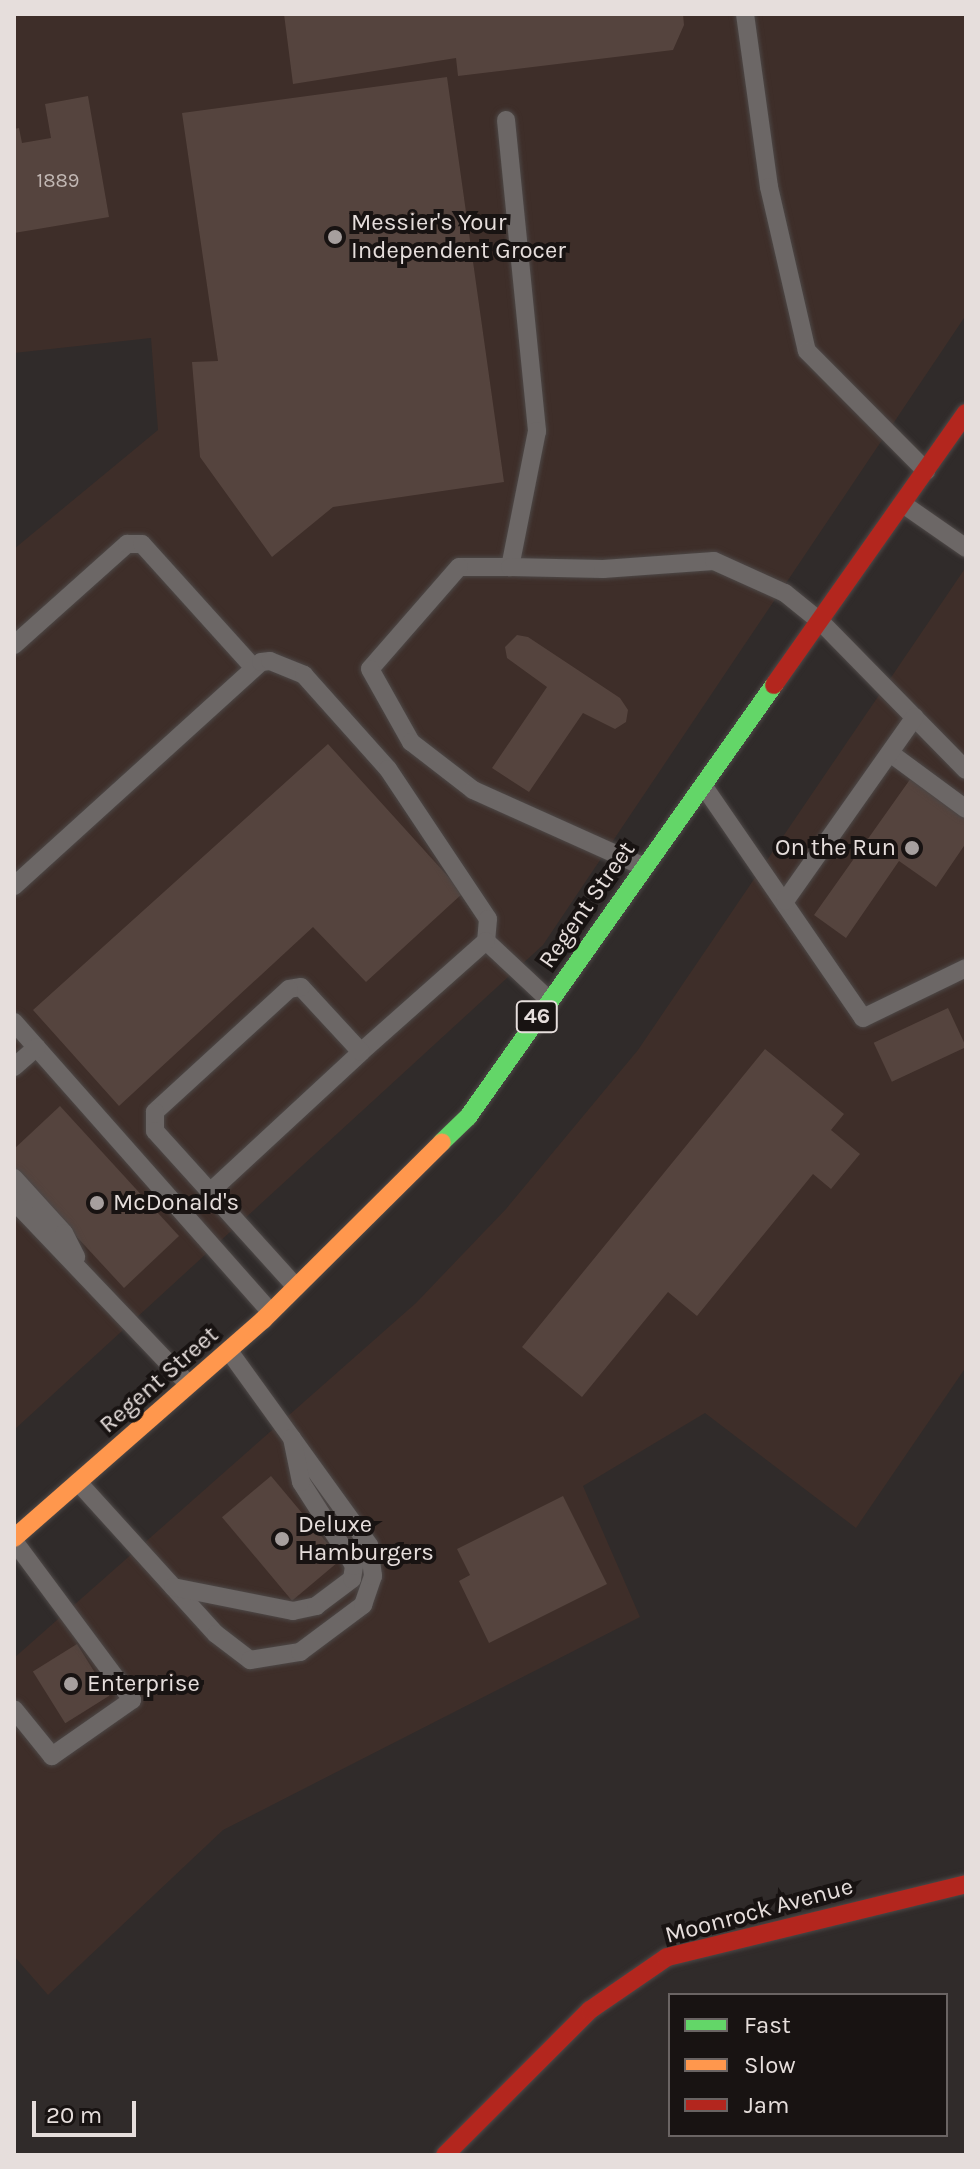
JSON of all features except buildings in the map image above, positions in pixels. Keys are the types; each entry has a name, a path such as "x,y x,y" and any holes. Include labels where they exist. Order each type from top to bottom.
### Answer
{"main road":[{"name":"Regent Street","path":"14,1540 271,1312 468,1117 642,866 705,788 966,413"},
{"name":"Moonrock Avenue","path":"445,2155 590,2010 667,1957 966,1884"}],"lane":[{"path":"745,14 769,187 807,351 926,471"},
{"path":"506,120 537,431 510,567"},
{"path":"903,504 966,548"},
{"path":"14,645 127,544 142,544 254,668"},
{"path":"642,866 473,790 411,742 370,669 459,567 603,569 714,561 785,593 821,622 966,770"},
{"path":"14,886 254,668 270,661 304,675 388,769 488,919 486,941 210,1192"},
{"path":"785,901 915,717"},
{"path":"890,753 966,809"},
{"path":"705,788 863,1018 966,968"},
{"path":"486,941 549,1000"},
{"path":"296,1287 155,1131 155,1112 289,989 301,987 361,1052"},
{"path":"15,1023 271,1312"},
{"path":"14,1067 37,1047"},
{"path":"14,1178 64,1233 83,1272"},
{"path":"14,1201 189,1386"},
{"path":"78,1482 231,1649 250,1660 300,1652 363,1605 373,1576 369,1545 291,1432 229,1351"},
{"path":"173,1587 293,1611 316,1606 352,1579 354,1566 301,1482 291,1432"},
{"path":"14,1540 132,1700 52,1756 14,1709"}],"shaded area":[{"path":"14,14 966,14 966,315 543,945 14,1430 14,549 158,430 151,338 14,353"},
{"path":"966,567 966,1367 856,1528 705,1413 583,1486 640,1617 223,1830 48,1995 14,1956 14,1658 416,1303 506,1209 638,1050"}],"traffic: fast":[{"path":"442,1142 468,1117 774,685"}],"traffic: slow":[{"path":"14,1538 263,1320 442,1142"}],"traffic: jam":[{"path":"774,685 966,413"},
{"path":"445,2155 590,2010 667,1957 966,1884"}],"place":[{"name":"Messier's Your Independent Grocer","path":"335,237"},
{"name":"On the Run","path":"912,848"},
{"name":"McDonald's","path":"97,1203"},
{"name":"Deluxe Hamburgers","path":"282,1539"},
{"name":"Enterprise","path":"71,1684"}]}
